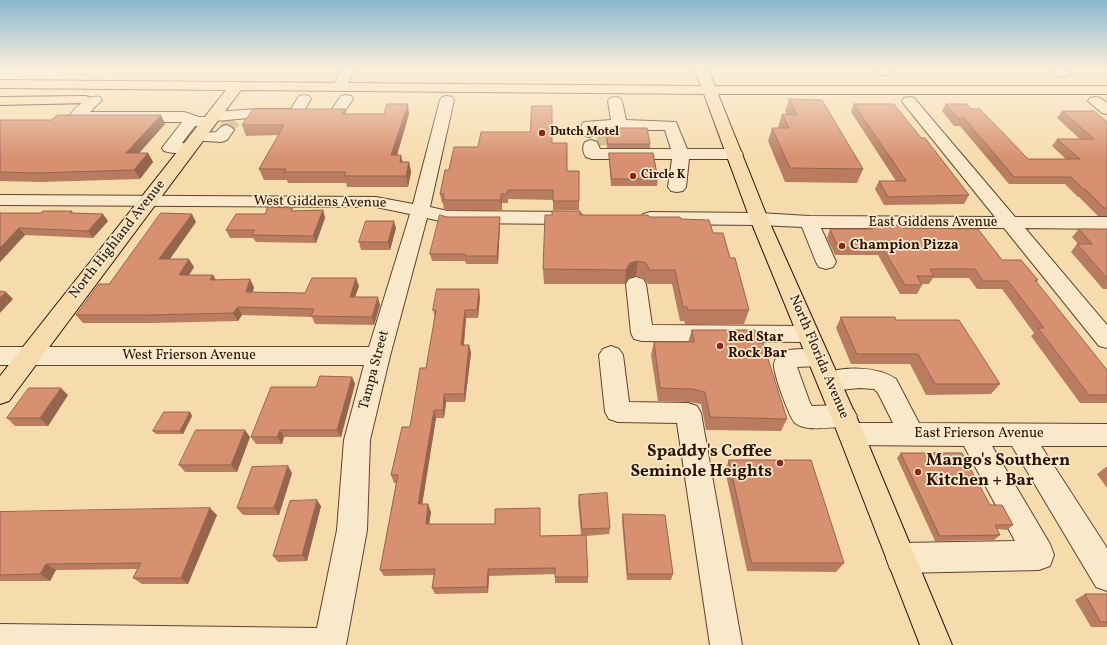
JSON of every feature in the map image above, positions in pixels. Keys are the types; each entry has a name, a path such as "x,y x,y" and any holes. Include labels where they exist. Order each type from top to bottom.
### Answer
{"main road":[{"path":"180,99 188,98"},
{"name":"North Highland Avenue","path":"0,394 150,200 200,129 227,98"},
{"path":"293,98 310,98"},
{"path":"419,98 447,100 615,101 671,98"},
{"name":"North Florida Avenue","path":"713,98 759,219 829,381 936,645"},
{"path":"795,98 909,101 1101,101"},
{"path":"0,101 111,100"}],"street":[{"path":"337,112 341,98"},
{"path":"200,129 232,122 296,113 304,99"},
{"path":"95,100 76,117 184,117 200,129 222,137 232,122"},
{"name":"Tampa Street","path":"330,645 352,530 357,440 378,356 420,210 447,100"},
{"path":"615,101 624,136"},
{"path":"909,101 1107,340"},
{"path":"1101,101 1107,110"},
{"path":"125,117 138,104"},
{"path":"677,187 681,154 671,125 648,139 624,136 599,139 624,136 648,139 681,154 735,154"},
{"name":"West Giddens Avenue","path":"0,200 376,202 448,217 594,218"},
{"path":"634,218 759,219"},
{"name":"East Giddens Avenue","path":"759,219 809,222 1012,224 1107,223"},
{"path":"809,222 826,262"},
{"path":"636,284 642,333 808,334"},
{"path":"611,355 618,412 688,413 726,645"},
{"name":"West Frierson Avenue","path":"0,356 378,356"},
{"name":"East Frierson Avenue","path":"818,357 787,360 785,366 799,407 804,415 808,417 847,425 911,434 1107,435"},
{"path":"829,381 876,379 883,382 887,386 911,434"},
{"path":"901,558 1038,555 971,434"},
{"path":"1019,434 1107,576"},
{"path":"0,640 326,645"}],"building":[{"path":"789,99 822,100 863,169 790,168 772,128 789,128 782,114 797,115"},
{"path":"387,104 408,104 391,155 401,155 400,162 409,162 406,176 344,176 346,172 284,172 286,169 259,169 284,125 242,125 253,109 345,109 342,114 384,114"},
{"path":"854,104 894,104 921,138 925,138 969,195 888,197 879,181 906,181"},
{"path":"946,104 967,104 971,109 980,109 1028,159 1080,159 1057,139 1094,139 1062,111 1094,111 1107,122 1107,208 1104,208 1071,177 1014,177 964,118 958,118"},
{"path":"532,106 552,106 552,143 567,143 567,171 579,171 579,201 553,201 553,190 508,190 507,194 501,194 501,200 443,199 444,194 440,194 445,170 449,170 454,147 478,147 481,132 530,132"},
{"path":"58,115 161,115 126,153 148,153 134,170 35,173 0,172 0,120 51,120"},
{"path":"606,128 647,128 650,144 608,144"},
{"path":"609,153 653,153 658,179 612,179"},
{"path":"268,207 293,208 291,211 323,210 313,236 252,235 255,230 226,230 236,214 265,214"},
{"path":"43,211 72,211 70,213 103,214 88,231 19,228 0,248 0,213 41,213"},
{"path":"552,211 580,211 580,215 648,215 649,217 680,217 681,219 709,220 713,233 723,233 730,258 735,258 749,310 688,310 687,307 683,307 675,270 650,270 646,263 638,261 630,263 626,270 543,269 545,215 552,215"},
{"path":"161,213 192,214 159,259 189,259 179,275 213,275 210,280 250,279 246,292 305,293 312,278 356,278 350,297 378,297 372,317 311,316 314,309 238,307 233,313 76,315 99,284 109,284"},
{"path":"440,215 447,217 500,217 497,256 430,254"},
{"path":"366,221 394,221 388,242 359,242"},
{"path":"869,225 901,225 903,228 978,229 1002,260 1021,260 1038,280 1035,280 1107,370 1107,395 1089,395 1038,328 1044,328 1008,281 983,281 975,269 930,269 934,276 917,276 922,285 905,285 882,247 838,247 830,229 872,229"},
{"path":"1079,229 1107,229 1107,278 1077,244 1092,244"},
{"path":"437,289 479,289 477,310 465,310 461,345 469,345 464,394 444,394 443,410 434,410 418,504 428,504 426,524 495,524 495,509 540,508 540,536 586,535 588,577 555,577 555,568 488,569 487,587 432,588 435,569 380,570 398,475 391,475 402,427 410,427 420,368 426,368 436,310 433,310"},
{"path":"0,291 6,292 0,298"},
{"path":"841,317 895,317 896,320 959,320 1000,384 935,384 918,354 857,354"},
{"path":"692,330 755,330 759,343 763,343 787,419 710,417 705,392 692,389 660,388 654,342 694,342"},
{"path":"320,376 352,377 337,430 280,430 277,437 251,437 271,387 316,387"},
{"path":"29,388 61,388 40,418 7,418"},
{"path":"164,412 190,412 180,431 153,431"},
{"path":"196,430 245,430 231,465 179,465"},
{"path":"901,453 962,453 990,505 1002,505 1013,525 995,525 1000,535 940,536"},
{"path":"729,460 811,460 844,563 752,563"},
{"path":"288,466 274,508 237,508 252,467"},
{"path":"607,493 610,528 582,529 579,495"},
{"path":"317,500 302,555 273,556 290,501"},
{"path":"210,508 181,578 133,578 141,563 46,564 40,574 0,575 0,512"},
{"path":"623,514 665,515 673,574 628,574"},
{"path":"1085,594 1107,594 1107,622 1101,622"}],"tunnel":[{"path":"226,130 233,120"},
{"path":"603,132 605,145"}],"place":[{"name":"Dutch Motel","path":"542,133"},
{"name":"Circle K","path":"633,176"},
{"name":"Champion Pizza","path":"842,246"},
{"name":"Red Star Rock Bar","path":"720,346"},
{"name":"Spaddy's Coffee Seminole Heights","path":"780,463"},
{"name":"Mango's Southern Kitchen + Bar","path":"918,472"}]}
